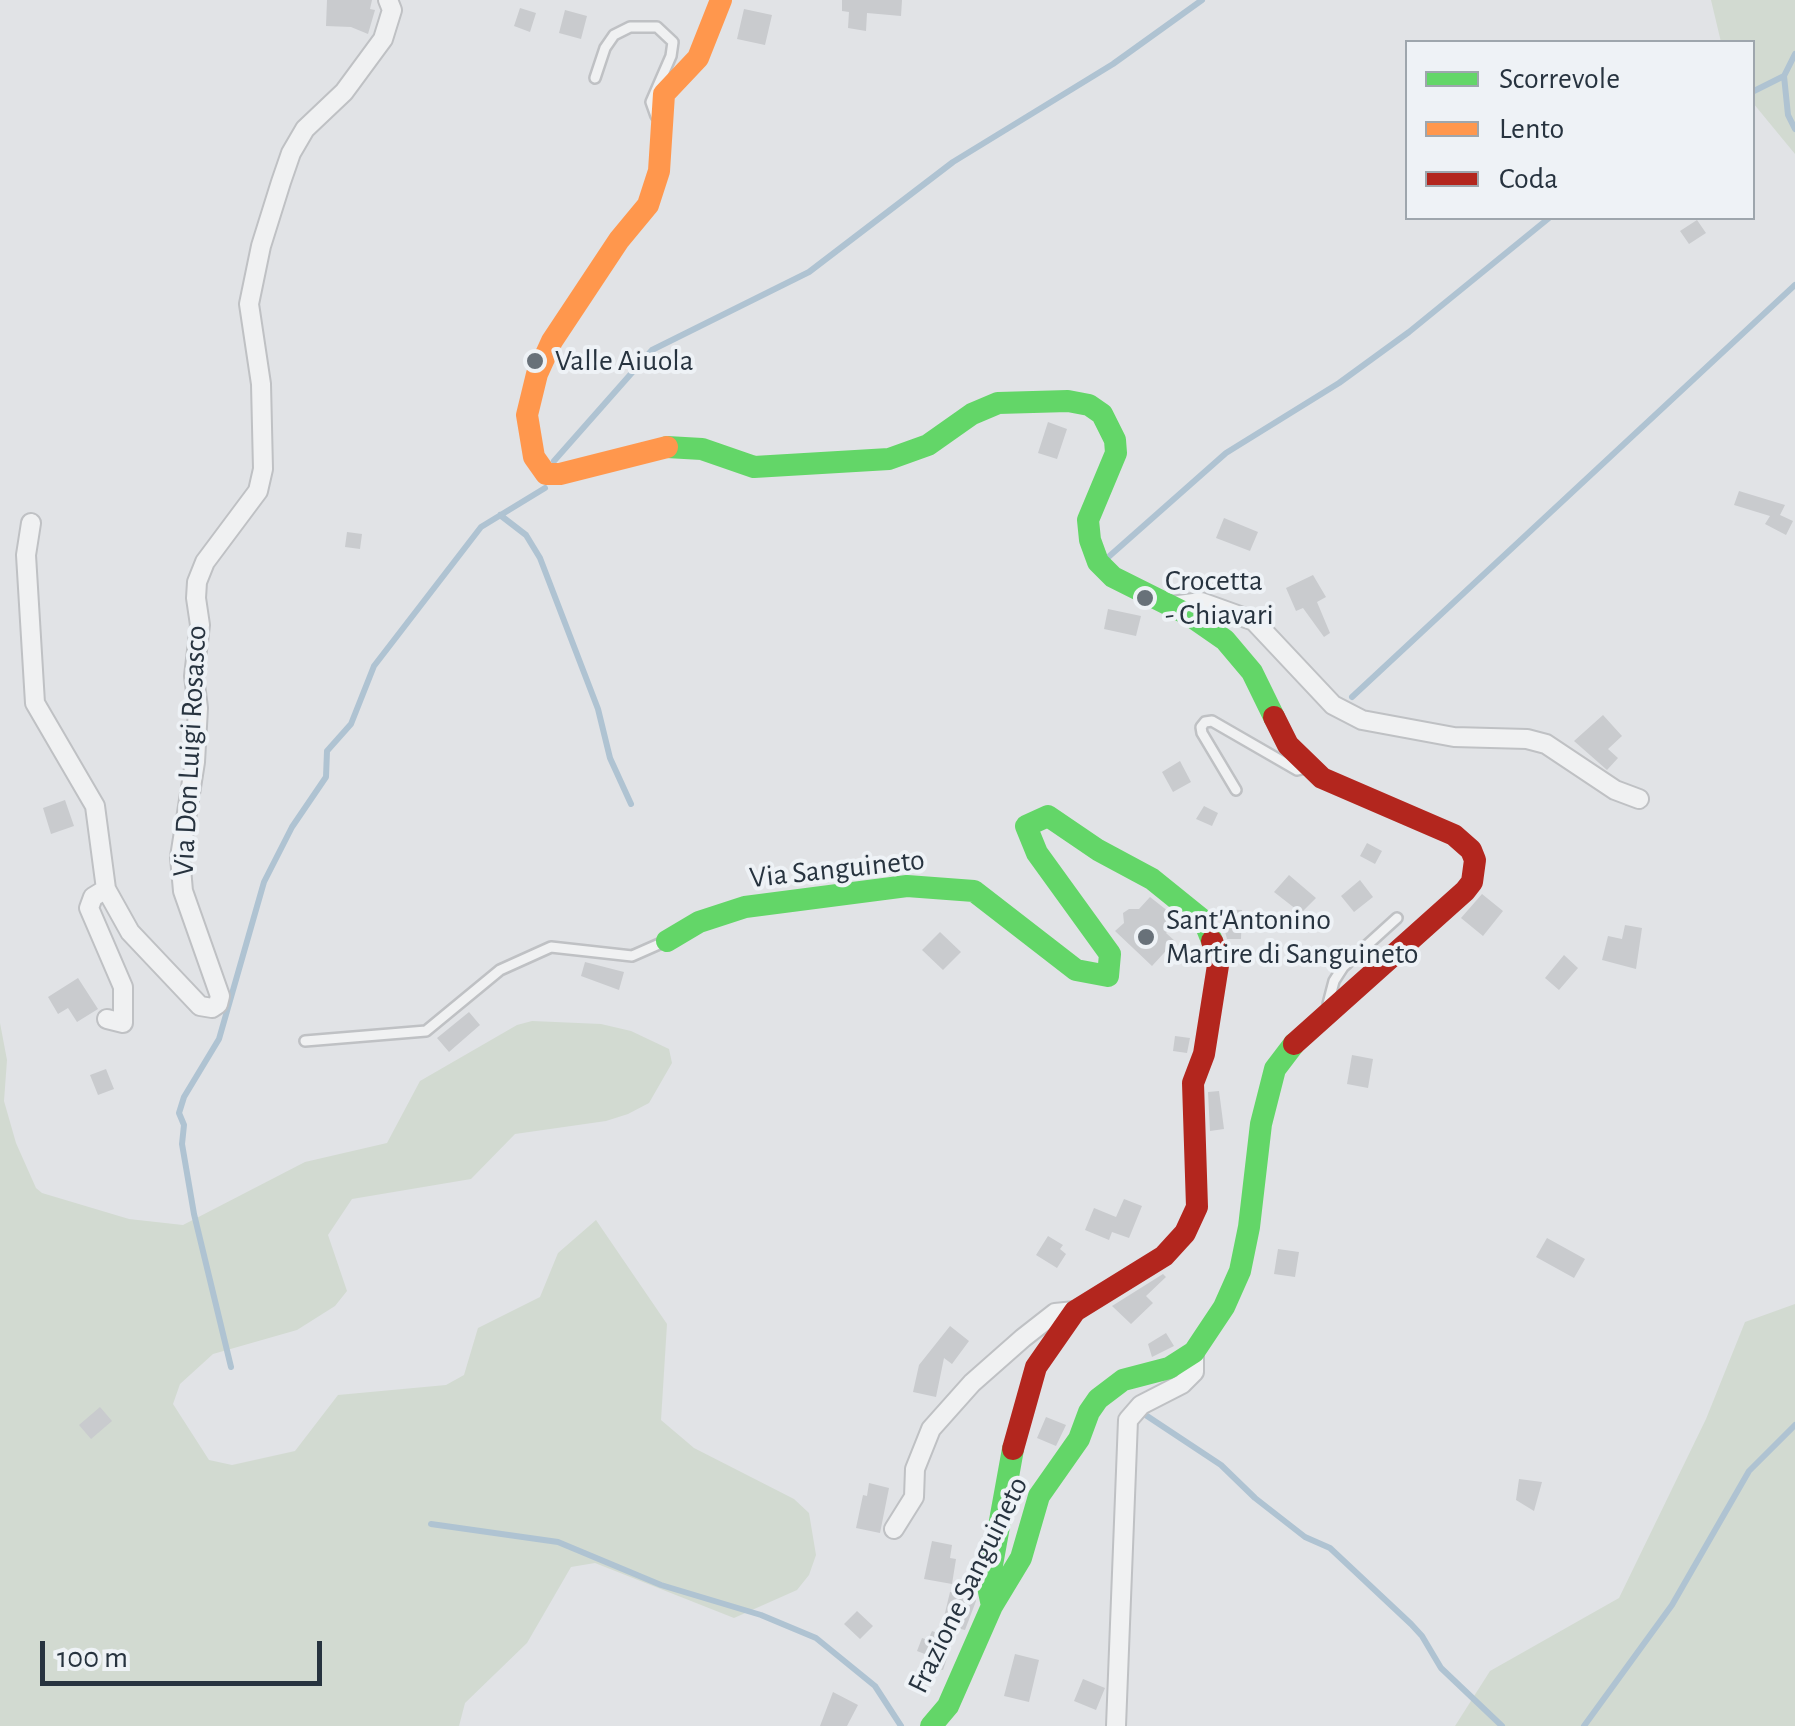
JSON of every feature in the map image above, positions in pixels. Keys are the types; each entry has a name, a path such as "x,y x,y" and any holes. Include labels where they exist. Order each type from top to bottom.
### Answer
{"street":[{"name":"Via Don Luigi Rosasco","path":"32,523 26,555 35,703 95,806 106,889 130,932 200,1006 215,1006 220,996 183,892 180,856 195,762 198,708 194,676 200,625 197,582 205,562 258,491 263,469 261,384 248,304 261,246 291,152 305,128 344,92 383,39 392,10 388,0"},
{"path":"716,2 698,58 664,94 659,171 648,205 619,240 552,341 537,374 527,415 528,436 534,457 546,474 560,474 673,446 702,449 754,467 889,458 928,445 972,414 998,403 1052,401 1089,405 1102,414 1116,453 1088,520 1098,562 1114,577 1172,606 1225,640 1252,672 1288,745 1309,768 1322,778 1454,836 1464,842 1474,860 1472,882 1465,890 1328,1012 1291,1047 1275,1069 1261,1124 1250,1227 1240,1271 1218,1319 1194,1352 1194,1372 1182,1384 1140,1404 1128,1420 1116,1726"},
{"path":"1172,606 1201,602 1254,621 1333,705 1362,720 1454,738 1527,739 1546,744 1614,790 1638,799"},
{"name":"Via Sanguineto","path":"667,940 699,922 745,907 907,886 974,891 1076,970 1108,976 1110,954 1037,854 1026,826 1048,816 1098,850 1152,879 1204,921 1219,959 1204,1054 1194,1083 1197,1207 1186,1233 1164,1256 1075,1310 1055,1313 972,1384 931,1429 915,1469 914,1497 894,1528"},
{"path":"106,889 93,898 90,908 123,987 123,1024 107,1019"},
{"name":"Via Sanguineto","path":"992,1606 988,1588 1017,1429 1036,1367 1075,1310"},
{"name":"Frazione Sanguineto","path":"931,1726 948,1706 992,1606 1020,1558 1039,1496 1070,1455 1098,1398 1123,1380 1170,1368 1194,1352"}],"lane":[{"path":"595,78 614,35 630,27 657,27 673,42 651,102 660,122"},
{"path":"1236,790 1202,733 1200,727 1204,722 1212,721 1297,770 1309,768"},
{"path":"1328,1012 1328,998 1343,967 1396,918"},
{"path":"305,1041 426,1032 500,970 550,947 632,956 667,940"}],"shaded area":[{"path":"1711,0 1795,0 1795,154 1755,105 1755,40 1721,40"},
{"path":"532,1021 601,1024 631,1031 669,1049 672,1063 649,1103 628,1114 606,1121 515,1134 471,1179 352,1199 328,1235 347,1291 335,1306 297,1330 213,1354 180,1384 173,1404 209,1460 232,1465 295,1451 338,1395 446,1385 464,1375 478,1328 540,1297 558,1253 596,1220 667,1324 661,1420 694,1448 794,1499 809,1513 816,1555 809,1575 797,1590 734,1618 595,1563 571,1567 527,1643 465,1703 459,1726 0,1726 0,1023 7,1060 4,1101 16,1143 36,1188 129,1219 183,1225 305,1162 387,1143 420,1081 517,1025"},
{"path":"1795,1304 1795,1726 1455,1726 1490,1671 1619,1598 1706,1419 1745,1322"}],"building":[{"path":"327,0 372,0 370,9 375,10 368,34 351,27 326,26"},
{"path":"842,0 902,0 901,16 867,13 866,31 848,28 849,12 842,11"},
{"path":"520,8 536,13 530,32 514,26"},
{"path":"744,9 772,15 765,45 737,39"},
{"path":"565,10 587,16 581,39 559,33"},
{"path":"1697,220 1706,233 1689,244 1680,231"},
{"path":"1048,422 1067,429 1057,459 1038,453"},
{"path":"1739,491 1785,505 1780,515 1793,521 1786,535 1765,524 1770,516 1734,505"},
{"path":"1224,518 1258,532 1250,551 1216,538"},
{"path":"347,532 362,534 360,549 345,547"},
{"path":"1313,575 1326,597 1317,602 1330,633 1324,637 1303,608 1296,611 1286,588"},
{"path":"1108,609 1141,616 1136,636 1104,629"},
{"path":"1603,715 1622,736 1608,749 1618,758 1607,770 1574,741"},
{"path":"1180,761 1191,782 1173,792 1162,772"},
{"path":"65,800 74,826 51,834 43,808"},
{"path":"1204,806 1218,813 1212,826 1196,819"},
{"path":"1367,843 1382,851 1375,864 1360,856"},
{"path":"1289,875 1316,898 1301,913 1274,892"},
{"path":"1360,880 1373,897 1354,912 1341,896"},
{"path":"1482,894 1503,911 1483,936 1461,918"},
{"name":"Sant'Antonino Martire di Sanguineto","path":"1150,897 1178,919 1166,933 1175,941 1152,966 1115,931 1124,923 1123,913 1139,909"},
{"path":"1219,909 1242,910 1241,939 1227,939"},
{"path":"1625,925 1642,928 1636,969 1602,960 1608,936 1622,939"},
{"path":"940,932 961,952 943,970 922,950"},
{"path":"1564,955 1578,968 1559,990 1545,978"},
{"path":"585,962 624,972 619,990 581,976"},
{"path":"78,978 98,1009 77,1022 68,1008 58,1014 48,997"},
{"path":"469,1012 480,1025 449,1052 437,1038"},
{"path":"1175,1036 1190,1038 1187,1053 1173,1051"},
{"path":"1352,1055 1373,1059 1368,1088 1347,1084"},
{"path":"106,1069 114,1089 98,1095 90,1075"},
{"path":"1219,1091 1224,1129 1210,1131 1208,1092"},
{"path":"1124,1199 1142,1206 1129,1238 1112,1232 1109,1240 1085,1230 1094,1208 1116,1217"},
{"path":"1048,1236 1063,1245 1060,1249 1066,1254 1057,1268 1036,1255"},
{"path":"1547,1238 1585,1259 1574,1278 1536,1257"},
{"path":"1278,1249 1299,1252 1295,1277 1274,1274"},
{"path":"1163,1274 1166,1277 1146,1296 1153,1303 1131,1324 1112,1306"},
{"path":"950,1326 969,1341 952,1364 944,1358 936,1397 913,1392 919,1365"},
{"path":"1166,1333 1174,1346 1152,1357 1148,1344"},
{"path":"100,1407 112,1421 91,1439 79,1425"},
{"path":"1046,1417 1066,1425 1056,1446 1037,1438"},
{"path":"1519,1479 1542,1482 1534,1511 1516,1500"},
{"path":"869,1483 889,1488 880,1533 856,1528"},
{"path":"932,1541 952,1545 950,1558 956,1559 952,1584 924,1579"},
{"path":"950,1592 974,1595 976,1601 965,1630 957,1628 943,1670 932,1667 935,1658 917,1651 922,1638 928,1640 932,1631 940,1634"},
{"path":"857,1611 873,1626 860,1639 844,1624"},
{"path":"1015,1654 1039,1660 1029,1702 1004,1696"},
{"path":"1083,1679 1105,1688 1096,1710 1074,1701"},
{"path":"833,1692 858,1705 847,1726 820,1726"}],"waterway":[{"path":"554,461 652,350 809,272 953,162 1113,64 1202,0"},
{"path":"1795,54 1784,76 1788,115 1795,129"},
{"path":"1755,90 1784,76"},
{"path":"1105,560 1226,453 1339,383 1409,332 1547,220"},
{"path":"1352,697 1795,285"},
{"path":"231,1367 194,1214 182,1144 184,1125 179,1113 184,1097 219,1039 264,882 292,827 326,777 327,751 351,724 374,666 481,527 545,488"},
{"path":"500,515 526,535 540,558 598,709 610,758 631,804"},
{"path":"1141,1412 1221,1465 1305,1537 1330,1548 1411,1624 1441,1668 1502,1726"},
{"path":"1584,1726 1672,1605 1749,1471 1795,1425"},
{"path":"431,1524 558,1542 661,1585 761,1615 816,1638 875,1686 901,1726"}],"traffic: fast":[{"path":"667,447 702,449 754,467 889,459 928,445 972,414 998,403 1068,401 1089,405 1102,414 1115,440 1116,453 1088,520 1098,562 1113,577 1189,615 1225,640 1252,672 1274,717"},
{"path":"667,941 699,922 745,907 907,886 974,891 1076,970 1108,976 1110,954 1037,853 1026,826 1048,816 1098,850 1152,879 1204,921 1212,941"},
{"path":"931,1726 948,1706 992,1606 1021,1558 1039,1496 1079,1439 1098,1399 1123,1380 1169,1368 1194,1352 1224,1307 1240,1271 1261,1124 1275,1069 1294,1044"},
{"path":"992,1606 988,1587 1013,1449"}],"traffic: slow":[{"path":"667,447 560,474 546,474 534,457 527,415 537,374 552,341 619,240 648,205 659,171 664,94 698,58 721,0"}],"traffic: jam":[{"path":"1274,717 1288,745 1322,778 1454,835 1471,850 1475,860 1472,882 1465,891 1294,1044"},
{"path":"1013,1449 1036,1367 1075,1311 1164,1256 1185,1233 1197,1207 1193,1083 1204,1054 1219,959 1212,941"}],"place":[{"name":"Valle Aiuola","path":"535,361"},
{"name":"Crocetta - Chiavari","path":"1145,598"},
{"name":"Sant'Antonino Martire di Sanguineto","path":"1146,937"}]}
